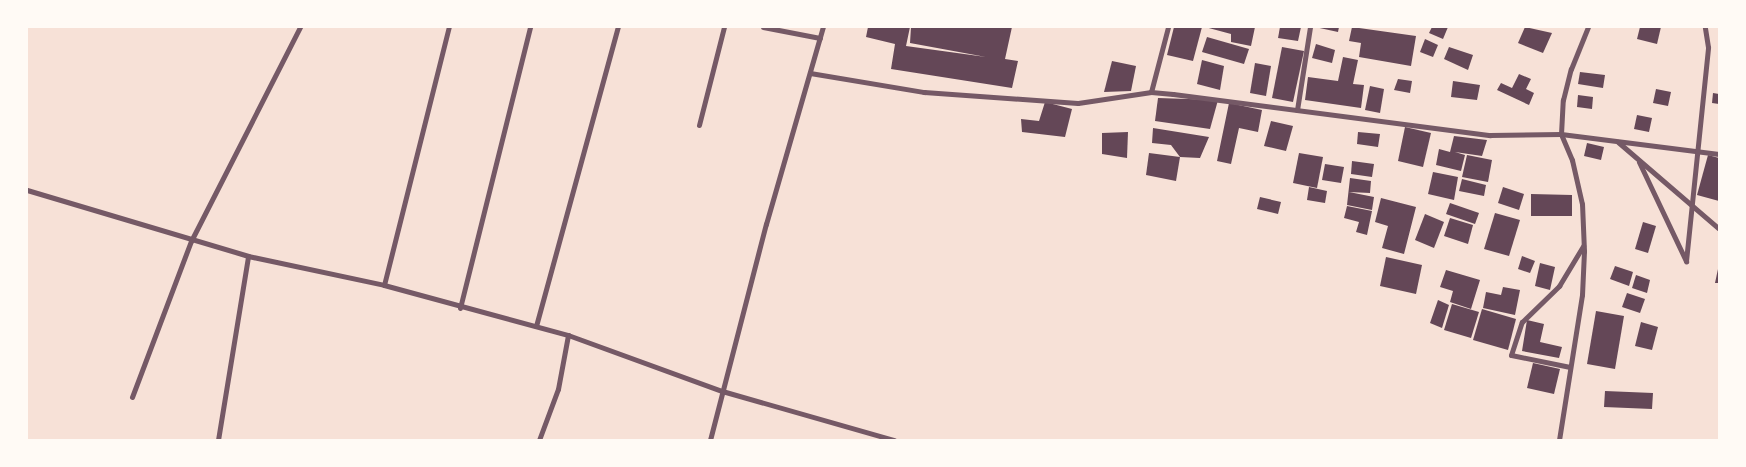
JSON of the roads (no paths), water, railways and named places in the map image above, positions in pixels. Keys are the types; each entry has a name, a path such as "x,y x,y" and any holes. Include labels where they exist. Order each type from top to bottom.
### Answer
{"street":[{"path":"132,397 191,241 300,27"},
{"path":"384,285 449,27"},
{"path":"460,308 530,27"},
{"path":"536,326 618,27"},
{"path":"699,124 724,27"},
{"path":"763,27 820,38"},
{"path":"710,440 823,27"},
{"path":"1151,92 1168,27"},
{"path":"1297,110 1310,27"},
{"path":"1559,440 1582,295 1583,246 1582,204 1572,160 1561,134 1566,84 1588,27"},
{"path":"1639,162 1686,261 1694,150 1708,47 1705,27"},
{"path":"810,74 924,92 1078,103 1151,92 1490,135 1561,134 1719,154"},
{"path":"1617,141 1719,229"},
{"path":"27,190 191,241 248,256 384,285 460,308 568,335 722,391 894,440"},
{"path":"1570,367 1511,355 1522,322 1559,286 1583,246"},
{"path":"218,440 248,256"},
{"path":"539,440 558,389 568,335"}]}
